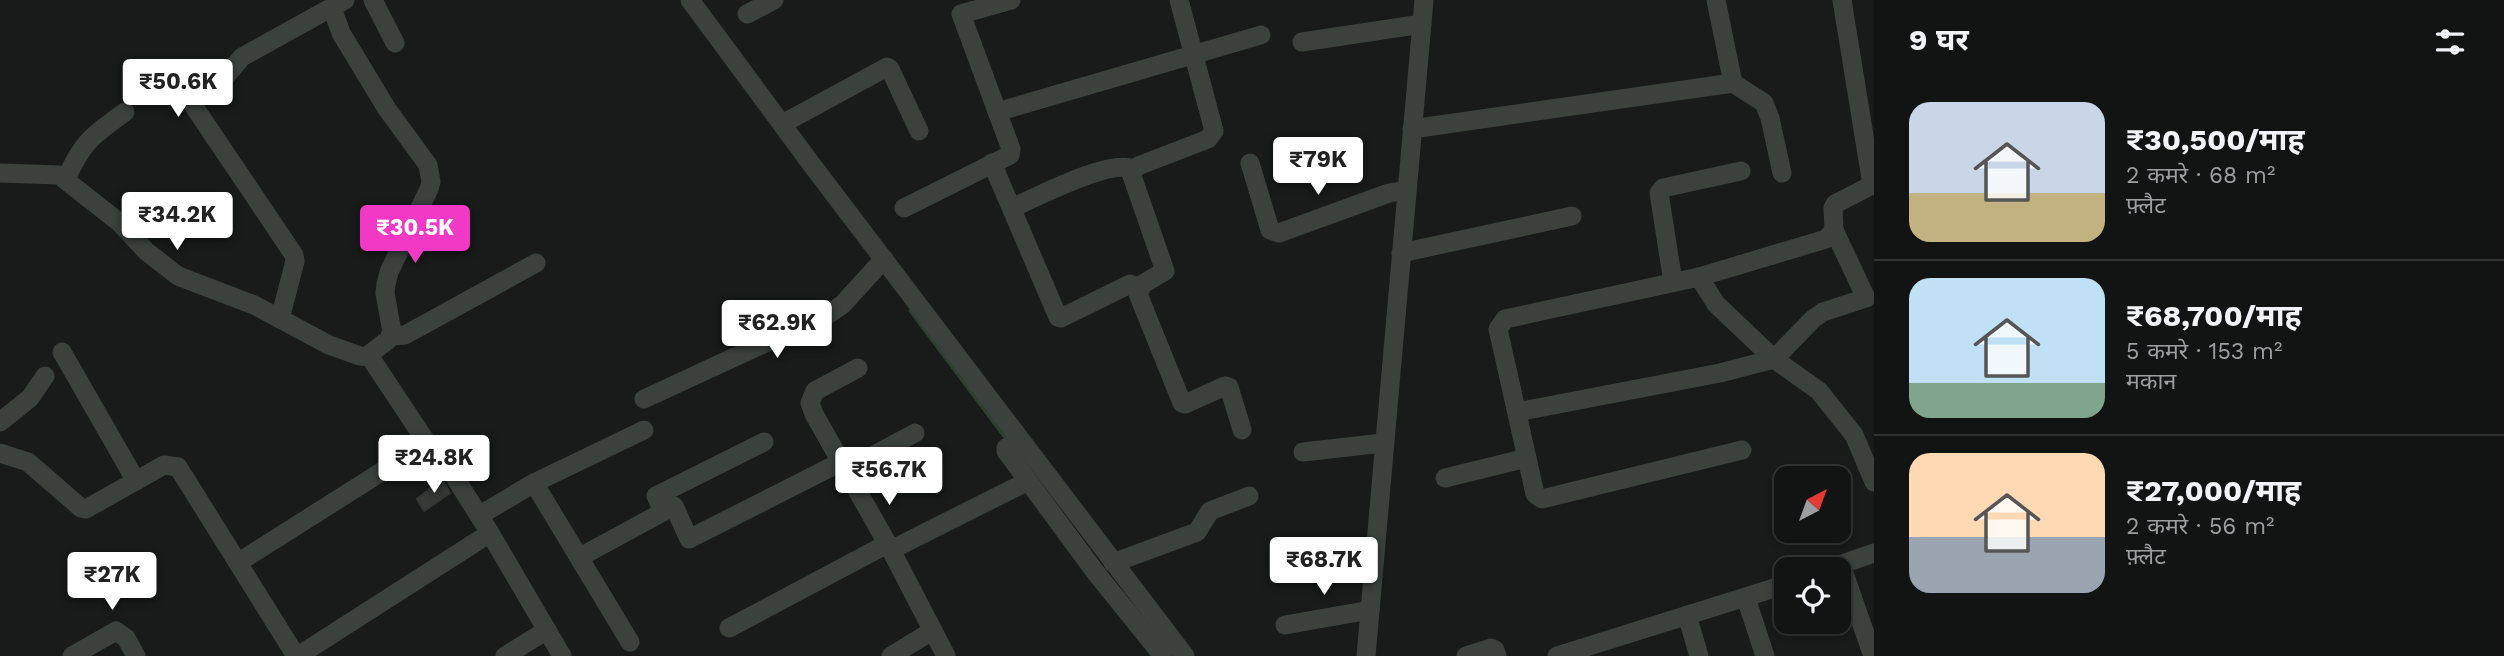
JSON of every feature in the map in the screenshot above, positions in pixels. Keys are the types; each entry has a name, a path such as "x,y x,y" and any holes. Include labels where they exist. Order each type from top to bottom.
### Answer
{"street":[{"path":"373,0 395,43"},
{"path":"690,0 782,124 879,263 1014,443 1185,656"},
{"path":"747,14 774,0"},
{"path":"1012,208 1103,169 1122,166 1133,169 1208,139 1214,131 1179,0"},
{"path":"1366,656 1424,0"},
{"path":"1716,0 1733,83"},
{"path":"1517,412 1720,373 1774,359 1823,312 1871,303 1834,230 1835,204 1873,185 1842,0"},
{"path":"904,208 1010,155 961,14 1006,1"},
{"path":"280,319 295,261 294,255 193,105 193,99 225,77 242,57 338,4 341,33 387,109 428,165 431,182 389,272 385,293 391,336"},
{"path":"1302,42 1422,24"},
{"path":"997,113 1261,35"},
{"path":"782,124 887,67 919,131"},
{"path":"1412,129 1733,83 1764,103 1782,173"},
{"path":"66,179 82,146 125,111"},
{"path":"992,163 1058,317 1061,318 1130,284 1139,288"},
{"path":"1250,163 1270,230 1273,232 1279,233 1378,197 1407,190"},
{"path":"1133,169 1131,173 1165,271 1139,288 1138,294 1182,403 1228,387 1242,430"},
{"path":"1673,282 1659,193 1663,188 1741,171"},
{"path":"0,173 51,174 66,179 120,223 169,271 254,305 329,345 371,357"},
{"path":"1401,253 1572,216"},
{"path":"1742,450 1542,499 1535,494 1498,329 1500,323 1505,319 1699,276 1826,239 1834,230"},
{"path":"371,357 391,336 405,335 536,263"},
{"path":"644,399 830,313 842,305 879,263"},
{"path":"1699,276 1716,304 1774,359 1819,391 1859,444 1874,482"},
{"path":"62,352 136,481"},
{"path":"371,357 427,443 442,457 480,515 562,656"},
{"path":"858,368 815,391 810,403 946,656"},
{"path":"0,422 30,398 46,376"},
{"path":"480,515 534,483 644,430"},
{"path":"580,557 674,506 689,539 915,433"},
{"path":"663,511 656,496 764,442"},
{"path":"239,562 427,443"},
{"path":"1014,443 1006,451 1163,656"},
{"path":"1303,452 1383,443"},
{"path":"0,453 28,462 80,508 93,506 164,465 178,467 297,656 490,533"},
{"path":"1445,478 1527,458"},
{"path":"729,628 1028,481"},
{"path":"534,483 630,642"},
{"path":"1113,564 1197,532 1210,510 1249,496"},
{"path":"1851,561 1874,553"},
{"path":"1557,656 1774,588"},
{"path":"1746,598 1765,656"},
{"path":"1851,603 1872,651"},
{"path":"1285,625 1370,610"},
{"path":"1687,615 1699,656"},
{"path":"505,656 547,630"},
{"path":"72,656 116,631 126,638 136,656"},
{"path":"891,656 932,631"},
{"path":"1466,656 1491,648 1497,656"}],"building":[{"path":"442,479 450,493 424,511 417,499"}],"waterway":[{"path":"911,311 1009,442"}]}
